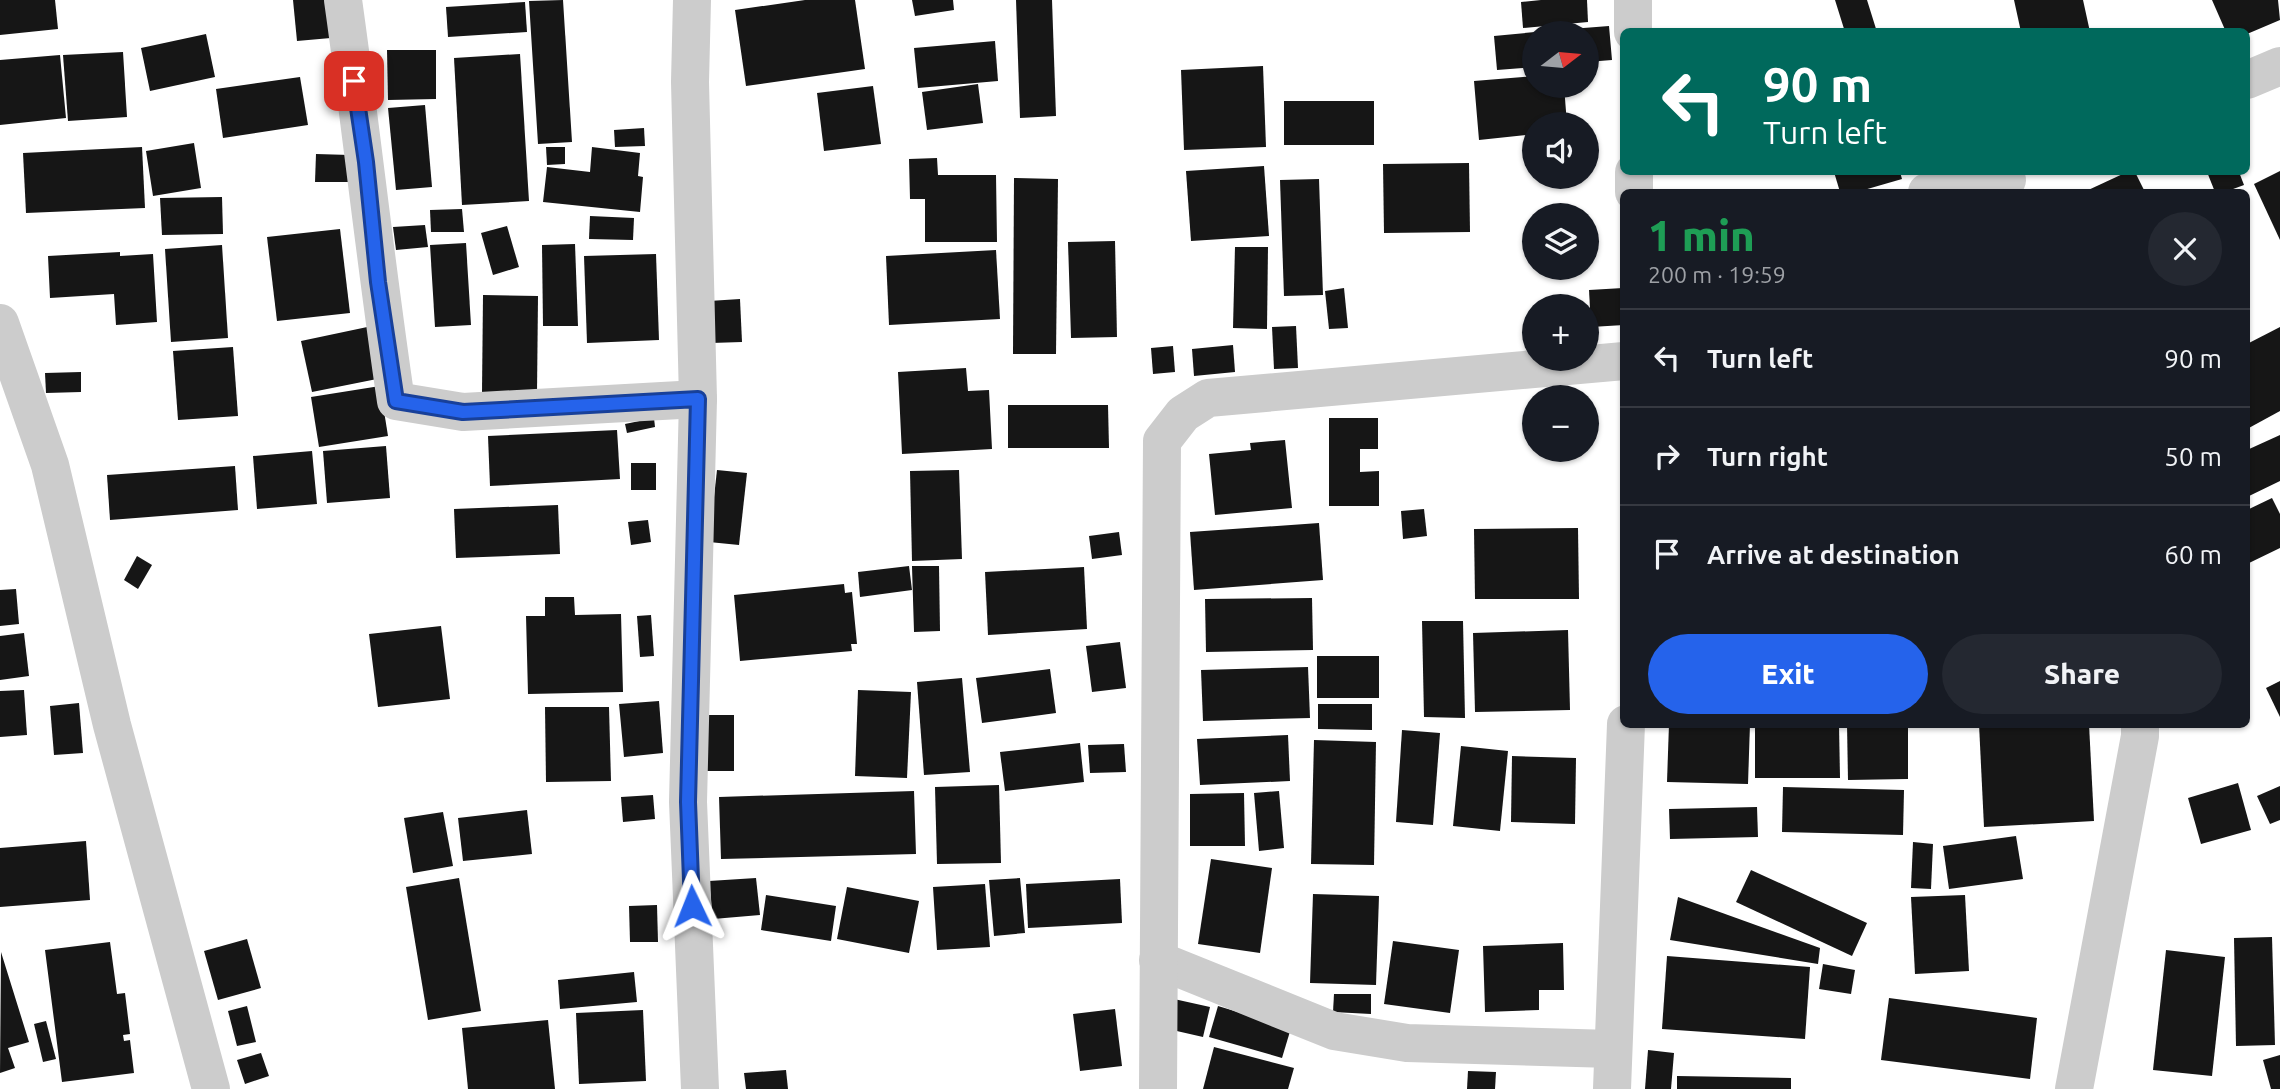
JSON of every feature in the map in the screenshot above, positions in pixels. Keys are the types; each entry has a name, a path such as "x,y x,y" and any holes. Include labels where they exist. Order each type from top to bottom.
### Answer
{"street":[{"path":"343,0 366,162 378,282 396,401 463,412 698,399"},
{"path":"692,0 690,82 698,399 688,802 700,1089"},
{"path":"1633,0 1633,28"},
{"path":"2250,79 2280,66"},
{"path":"1949,189 2009,181"},
{"path":"0,323 50,465 112,725 211,1089"},
{"path":"1158,1089 1162,441 1183,414 1208,398 1620,361"},
{"path":"1612,1089 1626,728"},
{"path":"2074,1089 2140,728"},
{"path":"1158,960 1334,1031 1407,1043 1612,1049"}],"building":[{"path":"0,0 55,0 58,29 0,35"},
{"path":"293,0 339,0 342,37 297,41"},
{"path":"563,0 572,142 538,144 529,1"},
{"path":"805,0 855,0 865,69 746,86 735,10"},
{"path":"912,0 953,0 954,10 915,16"},
{"path":"1016,0 1052,0 1056,116 1020,118"},
{"path":"1587,0 1588,21 1522,21 1521,2"},
{"path":"1835,0 1867,0 1876,28 1844,28"},
{"path":"2014,0 2083,0 2089,28 2020,28"},
{"path":"2212,0 2278,0 2280,20 2250,33 2250,28 2224,28"},
{"path":"525,2 527,32 448,37 446,7"},
{"path":"1609,26 1612,60 1600,61 1600,27"},
{"path":"1522,33 1522,68 1497,70 1494,36"},
{"path":"206,34 215,77 150,91 141,48"},
{"path":"995,41 998,81 918,88 914,48"},
{"path":"387,50 436,50 436,99 388,100"},
{"path":"123,52 127,117 68,121 63,55"},
{"path":"520,54 529,201 462,205 454,58"},
{"path":"60,55 66,118 0,125 0,60"},
{"path":"1263,66 1266,147 1184,150 1181,70"},
{"path":"300,77 308,125 223,138 216,89"},
{"path":"1522,77 1522,98 1565,98 1566,112 1522,112 1522,135 1479,140 1474,81"},
{"path":"978,84 983,123 927,130 922,92"},
{"path":"873,86 881,144 824,151 817,93"},
{"path":"1284,101 1374,101 1374,145 1284,145"},
{"path":"425,105 432,187 396,190 388,108"},
{"path":"644,128 645,146 615,147 614,130"},
{"path":"194,143 201,188 153,196 146,151"},
{"path":"142,147 145,208 26,213 23,153"},
{"path":"546,147 565,147 565,164 547,165"},
{"path":"592,147 640,153 638,176 643,177 640,212 543,202 547,167 590,172"},
{"path":"316,154 350,155 350,182 315,182"},
{"path":"937,158 938,175 996,175 997,242 925,242 925,199 910,199 909,159"},
{"path":"1469,163 1470,232 1384,233 1383,164"},
{"path":"1264,166 1269,236 1191,241 1186,171"},
{"path":"2280,171 2280,240 2254,184"},
{"path":"1835,175 1901,175 1902,179 1867,189 1839,189"},
{"path":"2121,175 2136,175 2144,189 2090,189"},
{"path":"2208,175 2240,175 2244,185 2233,189 2214,189"},
{"path":"1014,178 1058,179 1056,354 1013,354"},
{"path":"1319,179 1323,295 1284,296 1280,180"},
{"path":"222,197 223,234 162,235 160,198"},
{"path":"462,209 464,232 431,232 430,210"},
{"path":"590,216 634,218 633,240 589,239"},
{"path":"425,225 428,247 396,250 393,227"},
{"path":"507,226 519,267 493,275 481,233"},
{"path":"340,229 350,313 277,321 267,237"},
{"path":"1115,241 1117,337 1071,338 1068,242"},
{"path":"466,243 471,325 435,327 430,245"},
{"path":"575,244 578,326 543,326 542,245"},
{"path":"222,245 228,338 171,342 165,249"},
{"path":"1235,247 1268,247 1267,329 1233,328"},
{"path":"996,250 1000,319 889,325 886,256"},
{"path":"120,252 120,256 153,254 157,322 116,325 114,294 50,298 48,256"},
{"path":"656,254 659,340 587,343 584,256"},
{"path":"1344,288 1348,328 1329,329 1325,291"},
{"path":"1620,288 1620,325 1599,327 1599,294 1589,294 1589,290"},
{"path":"483,295 538,296 537,392 482,392"},
{"path":"740,299 742,342 711,343 709,301"},
{"path":"372,326 382,378 312,392 301,341"},
{"path":"1296,326 1298,368 1274,369 1272,327"},
{"path":"2280,327 2280,411 2250,427 2250,342"},
{"path":"1233,345 1235,372 1194,376 1192,349"},
{"path":"1173,346 1175,372 1153,374 1151,348"},
{"path":"233,347 238,416 178,420 173,351"},
{"path":"966,368 968,391 989,390 992,449 902,454 898,372"},
{"path":"81,372 81,392 46,393 45,373"},
{"path":"380,386 388,436 319,447 311,397"},
{"path":"1008,405 1108,405 1109,448 1008,448"},
{"path":"654,418 655,427 627,433 625,424"},
{"path":"1329,418 1378,418 1378,449 1360,449 1360,472 1379,471 1379,506 1329,506"},
{"path":"617,430 620,479 490,486 488,436"},
{"path":"2280,435 2280,481 2250,496 2250,449"},
{"path":"1285,440 1292,508 1215,515 1209,454 1251,450 1250,443"},
{"path":"386,446 390,498 327,503 323,451"},
{"path":"312,451 317,504 257,509 253,456"},
{"path":"631,463 656,463 656,490 631,490"},
{"path":"235,466 238,510 110,520 107,475"},
{"path":"717,470 747,473 739,545 709,542"},
{"path":"959,470 962,559 912,561 910,471"},
{"path":"2272,498 2280,514 2280,548 2250,563 2250,509"},
{"path":"558,505 560,554 456,558 454,509"},
{"path":"1424,509 1427,536 1403,539 1401,511"},
{"path":"648,520 651,542 631,545 628,522"},
{"path":"1319,523 1323,580 1194,590 1190,532"},
{"path":"1578,528 1579,599 1475,599 1474,529"},
{"path":"1119,532 1122,555 1092,559 1089,536"},
{"path":"137,556 152,565 138,589 124,580"},
{"path":"909,566 912,590 860,597 858,572"},
{"path":"912,566 939,566 940,631 914,632"},
{"path":"1084,567 1087,629 988,635 985,572"},
{"path":"844,584 845,593 852,592 857,644 851,644 852,651 740,661 734,595"},
{"path":"16,589 19,624 0,626 0,590"},
{"path":"545,597 574,597 575,615 621,614 623,692 528,694 526,616 545,616"},
{"path":"1312,598 1313,650 1206,652 1205,599"},
{"path":"651,615 654,656 640,657 637,616"},
{"path":"1422,621 1463,621 1465,718 1424,717"},
{"path":"441,626 450,699 378,707 369,634"},
{"path":"1568,630 1570,710 1475,712 1473,633"},
{"path":"24,633 29,676 0,680 0,636"},
{"path":"1120,642 1126,688 1092,692 1086,646"},
{"path":"1317,656 1379,656 1379,698 1317,698"},
{"path":"1308,667 1310,718 1203,721 1201,670"},
{"path":"1050,669 1056,713 982,723 976,678"},
{"path":"962,678 970,772 924,775 917,682"},
{"path":"2280,681 2280,717 2266,688"},
{"path":"24,690 27,735 0,737 0,691"},
{"path":"858,690 911,692 907,778 855,776"},
{"path":"659,701 663,753 624,757 619,704"},
{"path":"79,703 83,753 54,755 50,706"},
{"path":"1318,704 1372,704 1372,730 1318,729"},
{"path":"545,707 609,707 611,781 546,782"},
{"path":"706,715 734,715 734,771 707,771"},
{"path":"1669,728 1750,728 1748,784 1667,782"},
{"path":"1755,728 1839,728 1840,778 1755,778"},
{"path":"1847,728 1908,728 1908,779 1848,780"},
{"path":"1979,728 2089,728 2094,821 1984,827"},
{"path":"1402,730 1440,733 1433,825 1396,822"},
{"path":"1288,735 1290,781 1200,785 1197,739"},
{"path":"1314,740 1376,742 1374,865 1311,864"},
{"path":"1080,743 1084,782 1005,791 1000,752"},
{"path":"1124,744 1126,772 1090,773 1088,745"},
{"path":"1461,746 1508,751 1500,831 1453,826"},
{"path":"1512,756 1576,758 1575,824 1511,822"},
{"path":"2238,783 2251,830 2201,844 2188,798"},
{"path":"999,785 1001,863 937,864 935,787"},
{"path":"2280,786 2280,820 2270,824 2257,796"},
{"path":"1783,787 1904,790 1903,835 1782,832"},
{"path":"914,791 916,854 721,859 719,797"},
{"path":"1279,791 1284,848 1259,851 1254,793"},
{"path":"1244,793 1245,846 1190,846 1190,794"},
{"path":"653,795 655,819 623,822 621,797"},
{"path":"1757,807 1758,837 1670,839 1669,809"},
{"path":"527,810 532,854 463,861 458,818"},
{"path":"443,812 453,866 413,873 404,818"},
{"path":"2016,836 2023,879 1949,889 1943,846"},
{"path":"86,841 90,900 0,907 0,848"},
{"path":"1913,842 1933,844 1931,889 1911,888"},
{"path":"1211,859 1272,868 1260,953 1198,944"},
{"path":"1751,870 1867,923 1852,956 1736,902"},
{"path":"459,878 481,1011 428,1020 406,887"},
{"path":"756,878 760,915 713,919 709,881"},
{"path":"1020,878 1025,933 994,936 989,880"},
{"path":"1120,879 1122,923 1028,928 1026,884"},
{"path":"985,884 990,947 937,950 933,887"},
{"path":"847,887 919,901 909,953 837,939"},
{"path":"1313,894 1379,896 1376,985 1310,983"},
{"path":"766,895 836,906 831,941 761,930"},
{"path":"1965,895 1969,971 1915,974 1911,897"},
{"path":"1678,897 1820,948 1818,964 1670,940"},
{"path":"657,905 658,942 630,942 629,906"},
{"path":"2272,937 2275,1045 2236,1046 2234,938"},
{"path":"247,939 261,988 218,1000 204,951"},
{"path":"1393,941 1459,950 1450,1013 1384,1004"},
{"path":"110,942 117,994 125,993 130,1034 123,1035 124,1041 130,1040 134,1073 62,1082 45,950"},
{"path":"1563,943 1564,990 1539,990 1539,1010 1485,1012 1483,946"},
{"path":"2166,950 2225,957 2212,1076 2153,1070"},
{"path":"1,952 29,1042 8,1048 15,1068 0,1073"},
{"path":"1667,956 1810,967 1805,1039 1662,1029"},
{"path":"1823,964 1855,970 1851,994 1819,989"},
{"path":"634,972 637,1002 560,1009 558,980"},
{"path":"1334,994 1371,994 1371,1014 1333,1012"},
{"path":"1889,998 2037,1018 2030,1079 1881,1060"},
{"path":"1174,999 1210,1007 1203,1037 1168,1029"},
{"path":"247,1006 256,1042 237,1046 228,1011"},
{"path":"1218,1006 1291,1028 1282,1058 1209,1037"},
{"path":"1115,1009 1122,1066 1080,1071 1073,1014"},
{"path":"643,1010 646,1081 579,1084 576,1013"},
{"path":"548,1020 555,1089 468,1089 462,1028"},
{"path":"46,1021 56,1059 43,1062 34,1024"},
{"path":"1214,1047 1294,1068 1288,1089 1203,1089"},
{"path":"1648,1050 1674,1053 1671,1089 1645,1089"},
{"path":"261,1053 269,1076 245,1084 237,1060"},
{"path":"2280,1055 2280,1089 2271,1089 2263,1060"},
{"path":"786,1070 788,1089 746,1089 744,1073"},
{"path":"1468,1071 1496,1072 1495,1089 1467,1089"},
{"path":"1677,1076 1791,1078 1791,1089 1677,1089"}],"route":[{"path":"354,81 366,162 378,282 396,401 463,412 698,399 688,802 692,906"}]}
